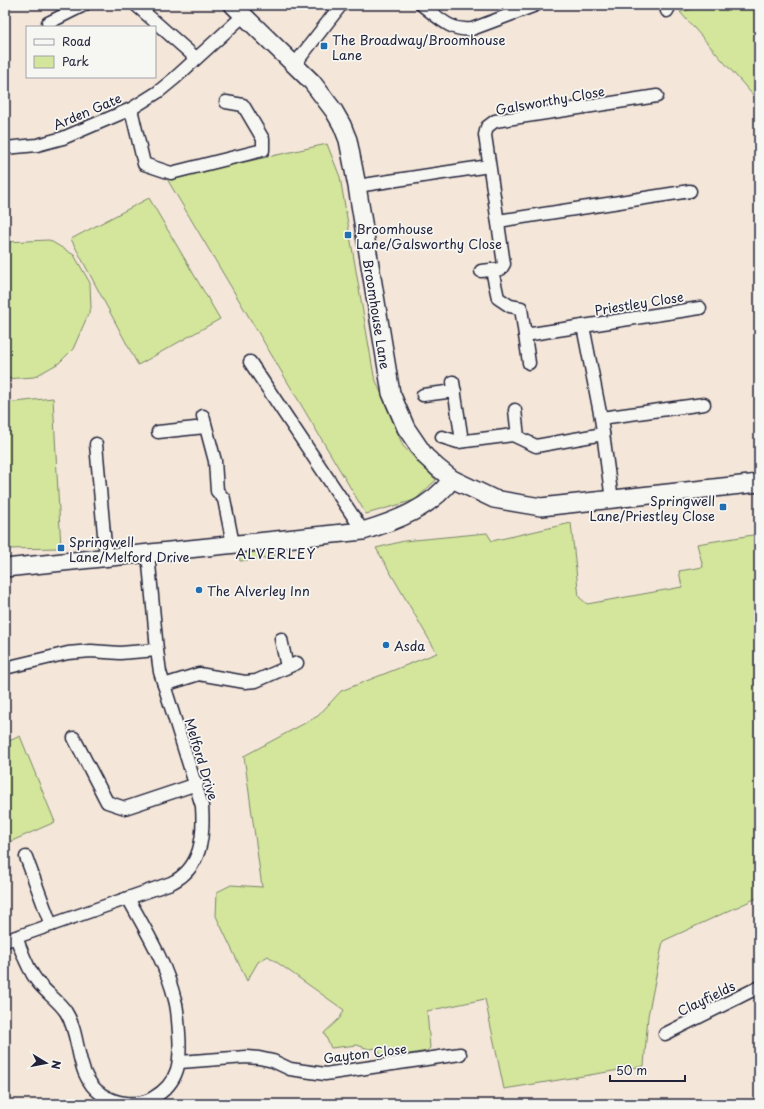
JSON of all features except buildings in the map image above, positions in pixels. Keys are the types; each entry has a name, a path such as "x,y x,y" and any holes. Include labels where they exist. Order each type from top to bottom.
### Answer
{"street":[{"path":"48,23 84,5"},
{"path":"136,5 196,58"},
{"path":"422,5 448,25 455,29 464,30 472,29 536,5"},
{"path":"295,64 335,7"},
{"name":"Arden Gate","path":"5,148 37,144 63,138 131,109 158,92 196,58 238,10"},
{"name":"Broomhouse Lane","path":"238,10 295,64 325,98 342,125 348,140 357,186 391,393 406,428 425,456 452,479 494,499 541,507 759,483"},
{"name":"Galsworthy Close","path":"525,335 521,308 510,306 498,298 487,271 501,269 504,264 485,135 487,128 494,121 657,96"},
{"path":"131,109 144,164 171,172 263,150 263,139 243,105 226,102"},
{"path":"357,186 489,166"},
{"path":"498,221 690,191"},
{"name":"Priestley Close","path":"525,335 700,308"},
{"name":"Priestley Close","path":"583,326 601,418 612,500"},
{"path":"525,335 529,363"},
{"path":"250,362 363,531"},
{"path":"423,395 454,386 462,441"},
{"path":"601,418 704,404"},
{"path":"515,410 518,436"},
{"path":"158,432 204,422 215,461 217,491 224,499 233,544"},
{"path":"442,437 462,441 513,435 518,436 522,440 536,446 603,434"},
{"path":"96,444 106,557"},
{"path":"5,568 363,531 389,523 412,513 443,492 452,479"},
{"name":"Melford Drive","path":"11,939 181,878 197,860 203,828 202,806 197,784 164,685 157,650 148,553"},
{"path":"164,685 199,674 245,682 256,681 292,665 281,639"},
{"path":"5,668 68,653 91,651 120,653 157,650"},
{"path":"74,738 107,802 125,808 197,784"},
{"path":"26,857 51,924"},
{"path":"11,939 37,981 66,1012 71,1022 86,1077 100,1093 111,1099 124,1103 140,1103 149,1100 169,1085 176,1074 180,1062 176,1002 165,966 128,898"},
{"name":"Clayfields","path":"665,1034 759,988"},
{"name":"Gayton Close","path":"180,1062 252,1057 274,1061 290,1069 325,1074 460,1054"}],"green space":[{"path":"707,5 759,5 759,102 680,12"},
{"path":"327,144 340,177 374,376 403,446 436,480 415,500 366,514 167,179"},
{"path":"149,198 220,319 138,365 71,239"},
{"path":"49,240 74,255 90,283 91,308 73,349 59,363 34,377 5,379 5,242"},
{"path":"53,398 61,548 5,549 5,403"},
{"path":"571,523 579,597 587,604 682,587 679,571 703,567 697,544 759,534 759,897 663,941 648,1016 644,1066 504,1089 485,999 427,1011 430,1048 427,1051 387,1058 380,1054 377,1048 369,1049 357,1045 331,1048 324,1033 340,1018 344,1010 268,956 258,962 247,981 216,916 217,892 231,885 262,887 244,756 318,716 341,691 437,653 376,548 404,541 487,533 492,541"},
{"path":"274,550 275,557 240,561 239,554"},
{"path":"20,736 55,822 5,844 5,743"}],"place":[{"name":"The Broadway/Broomhouse Lane","path":"324,46"},
{"name":"Broomhouse Lane/Galsworthy Close","path":"348,235"},
{"name":"Springwell Lane/Priestley Close","path":"723,507"},
{"name":"Springwell Lane/Melford Drive","path":"61,548"},
{"name":"The Alverley Inn","path":"199,590"},
{"name":"Asda","path":"386,645"}],"district":[{"name":"ALVERLEY","path":"276,553"}]}
